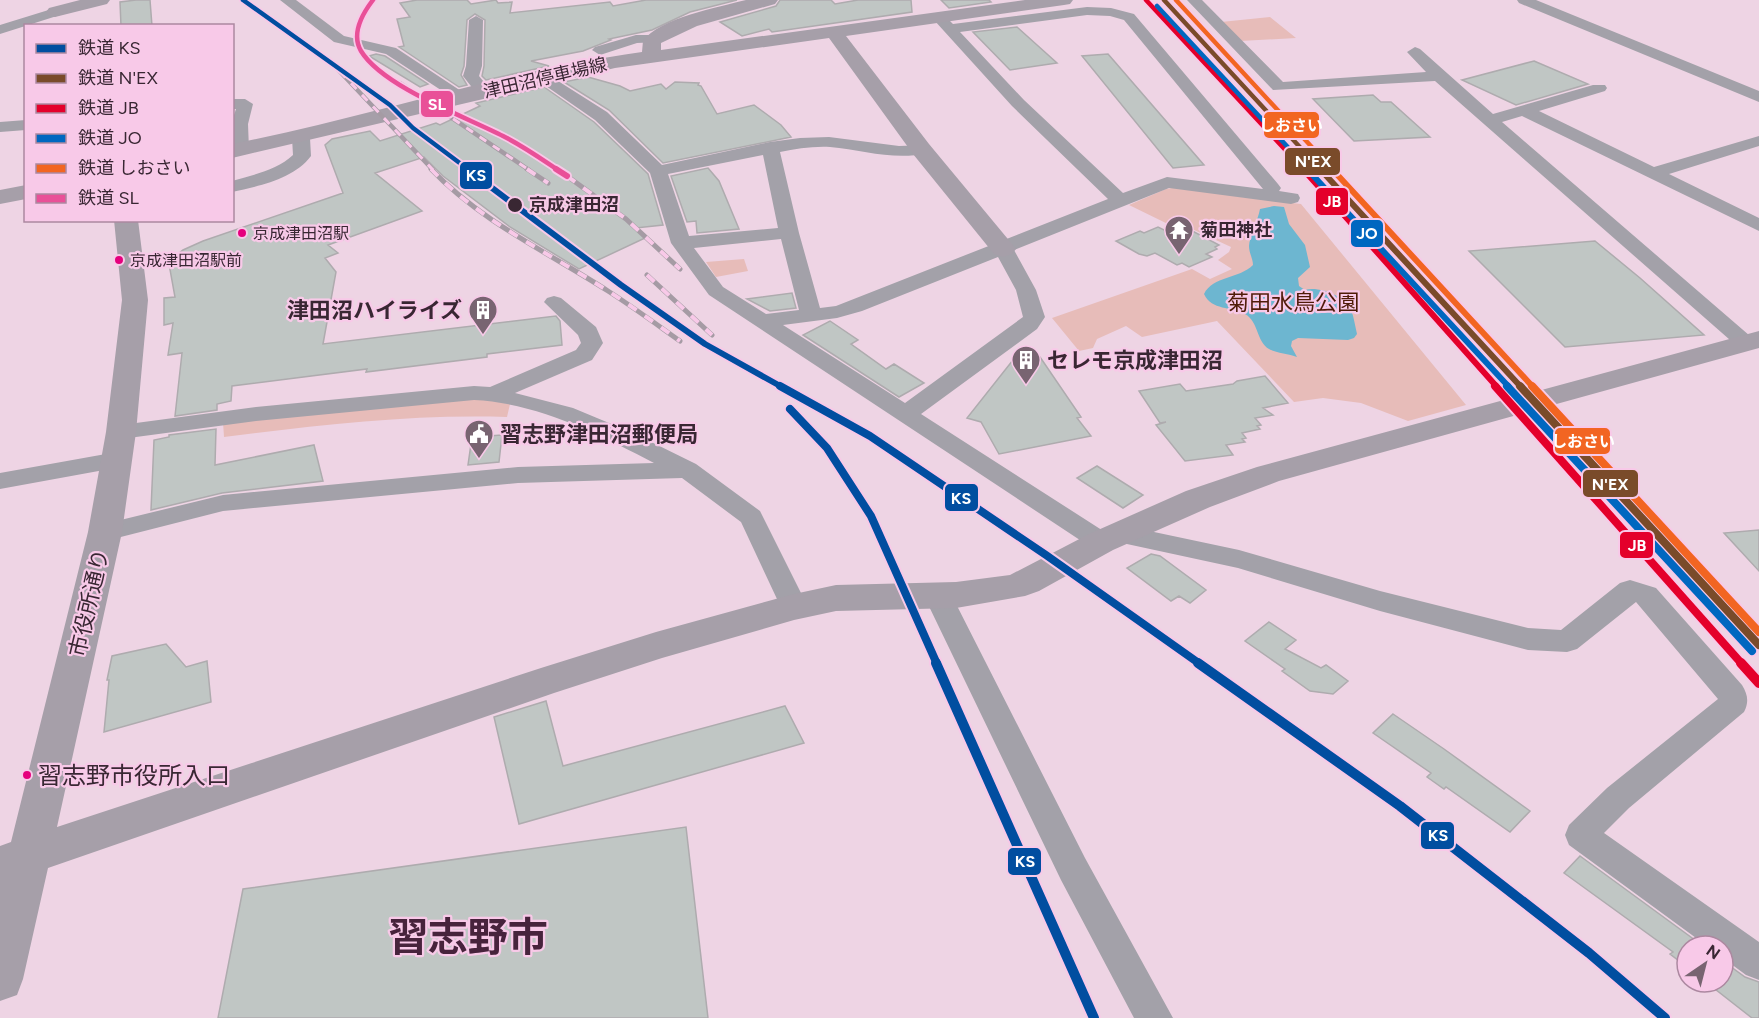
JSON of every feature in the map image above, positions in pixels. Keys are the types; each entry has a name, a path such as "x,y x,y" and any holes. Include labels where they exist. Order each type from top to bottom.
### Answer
{"street":[{"path":"0,30 101,0"},
{"path":"286,0 339,39 391,51 462,98"},
{"name":"津田沼停車場線","path":"235,157 296,139 653,47 680,26 769,0"},
{"path":"924,0 1018,103 1120,201"},
{"path":"944,22 1064,0"},
{"path":"1194,0 1279,87 1439,76"},
{"path":"1524,0 1759,97"},
{"path":"600,50 636,39 653,47 1087,11 1111,12 1129,17 1272,188"},
{"path":"476,20 474,66 471,76 484,92"},
{"path":"833,31 921,149 1003,249 1026,290 1034,317 1029,324 905,414"},
{"path":"1415,52 1489,120 1755,345"},
{"path":"542,77 601,116 658,171 681,243 716,291 905,414 1111,538 1239,558 1380,601 1528,639 1567,641 1630,590 1646,595 1732,693 1733,704 1618,798 1581,835 1759,963"},
{"path":"1489,120 1599,88"},
{"path":"234,104 245,104 235,157 272,167 293,165 302,156 296,139"},
{"path":"1524,110 1759,225"},
{"path":"0,127 24,124"},
{"path":"658,171 770,147 819,141 899,151 921,149"},
{"path":"1653,173 1759,141"},
{"path":"770,147 789,233 810,310 809,315"},
{"path":"1736,148 1759,158"},
{"path":"234,186 272,167"},
{"path":"761,321 855,307 1167,182 1291,198"},
{"path":"0,197 24,192"},
{"name":"市役所通り","path":"0,979 15,860 105,532 119,446 135,300 126,222"},
{"path":"681,243 789,233"},
{"path":"493,394 584,355 592,343 588,332 554,302"},
{"path":"15,860 656,646 794,607 836,598 938,596 1013,587 1111,538 1198,499 1268,474 1755,345"},
{"path":"0,481 119,446 334,406 474,393 493,394 565,413 625,438 687,470 751,517 794,607"},
{"path":"105,532 223,503 518,475 687,470"},
{"path":"938,596 1072,869 1154,1018"}],"green space":[{"path":"1270,17 1296,38 1240,41 1221,22"},
{"name":"菊田水鳥公園","path":"1184,186 1241,197 1301,204 1466,405 1408,421 1361,403 1323,398 1294,402 1217,321 1142,337 1126,326 1097,339 1093,348 1079,351 1052,318 1192,269 1210,279 1232,269 1218,260 1229,252 1231,247 1179,223 1172,226 1129,205 1166,189"},
{"path":"744,259 748,271 716,277 706,262"},
{"path":"470,397 510,404 507,417 401,419 224,437 223,422"}],"water":[{"path":"1274,206 1284,207 1289,224 1305,245 1310,267 1298,278 1299,286 1305,290 1317,289 1331,293 1343,300 1353,316 1357,334 1354,338 1348,340 1298,338 1292,341 1291,346 1297,357 1275,352 1265,346 1250,317 1217,306 1207,299 1204,294 1213,284 1241,273 1253,265 1249,243 1260,209"}],"building":[{"path":"150,0 152,24 121,24 120,2"},
{"path":"417,0 467,0 471,4 496,0 498,3 512,2 510,13 610,2 613,6 646,0 737,0 690,12 652,30 609,39 611,40 583,51 531,61 549,66 486,80 482,76 485,20 475,14 467,20 464,66 461,75 467,85 459,87 399,47 404,46 397,19 410,17 400,3"},
{"path":"780,0 831,0 835,4 858,0 911,0 912,12 772,32 769,29 742,36 720,22 776,6"},
{"path":"941,0 989,0 991,2 949,8"},
{"path":"1017,27 1057,63 1010,70 973,32"},
{"path":"376,54 385,56 428,84 420,87 369,56"},
{"path":"1108,54 1204,165 1173,168 1082,56"},
{"path":"1534,61 1588,84 1516,105 1462,80"},
{"path":"588,77 630,91 661,84 666,89 675,82 699,83 698,85 701,86 717,114 754,105 781,125 791,137 663,163 609,110 564,82"},
{"path":"544,87 594,122 648,174 663,225 635,228 645,238 579,269 510,227 443,176 424,157 375,173 422,211 328,245 338,253 325,258 336,272 323,344 556,316 560,321 562,345 487,354 487,357 232,386 231,401 217,404 217,410 175,416 182,353 168,355 173,323 164,325 164,298 175,297 169,264 174,257 203,241 343,193 325,145 332,139 370,131 380,141 436,123 440,125 480,106 476,103"},
{"path":"1373,95 1381,102 1391,102 1430,137 1354,141 1313,99"},
{"path":"708,168 719,181 739,229 697,233 696,221 687,222 671,176"},
{"path":"1179,224 1219,245 1215,247 1217,249 1206,254 1212,257 1189,267 1182,263 1177,265 1155,253 1147,256 1139,254 1116,241 1140,231 1144,233 1158,227 1164,230"},
{"path":"1595,241 1704,335 1565,347 1469,251"},
{"path":"792,293 796,308 770,311 747,299"},
{"path":"830,321 858,340 851,344 886,369 894,364 924,383 899,397 803,335"},
{"path":"1040,357 1081,417 1077,418 1091,436 999,454 981,422 967,418 1013,360"},
{"path":"1265,376 1288,403 1263,408 1273,415 1255,418 1261,425 1257,426 1260,429 1242,433 1246,438 1242,439 1245,442 1226,445 1233,455 1185,461 1156,425 1166,422 1160,423 1139,391 1180,384 1186,391 1233,384 1237,381"},
{"path":"216,429 215,465 314,445 323,481 222,493 151,510 154,440 169,437 169,435"},
{"path":"502,435 499,462 468,465 472,437"},
{"path":"1097,466 1143,495 1123,508 1077,478"},
{"path":"1759,530 1759,571 1724,533"},
{"path":"1151,554 1160,556 1206,590 1190,603 1179,596 1171,601 1127,568"},
{"path":"1269,622 1296,640 1285,649 1321,668 1326,665 1348,681 1333,694 1310,691 1282,671 1285,669 1245,641"},
{"path":"166,644 186,667 207,661 211,702 104,732 109,680 107,680 112,656"},
{"path":"546,701 563,766 785,706 804,743 519,824 494,717"},
{"path":"1393,714 1530,811 1510,832 1446,787 1444,789 1427,777 1431,773 1373,733"},
{"path":"686,827 708,1018 218,1018 243,889"},
{"path":"1580,856 1687,934 1675,934 1675,958 1670,954 1673,952 1564,873"},
{"path":"1735,970 1745,977 1759,982 1759,1018 1752,1018 1721,994 1735,994"}],"railway":[{"path":"329,60 433,170"},
{"path":"400,83 529,170"},
{"path":"431,169 471,205 608,291 680,341"},
{"path":"527,169 548,183"},
{"path":"567,176 626,219 680,269"},
{"path":"647,275 712,335"}],"rail line":[{"name":"KS","path":"243,0 390,105 413,128 621,285 705,344 870,436 1046,555 1400,806 1589,953 1665,1018"},
{"name":"SL","path":"373,0 362,17 358,31 358,44 371,63 406,88 513,141 567,176"},
{"name":"JB","path":"1146,0 1296,161 1759,683"},
{"name":"N'EX","path":"1164,0 1759,645"},
{"name":"しおさい","path":"1176,0 1759,632"},
{"name":"JO","path":"1157,6 1752,651"},
{"name":"KS","path":"790,409 827,448 871,516 1094,1018"}],"place":[{"name":"京成津田沼","path":"515,205"},
{"name":"京成津田沼駅","path":"242,233"},
{"name":"菊田神社","path":"1179,256"},
{"name":"京成津田沼駅前","path":"119,260"},
{"name":"津田沼ハイライズ","path":"483,336"},
{"name":"セレモ京成津田沼","path":"1026,386"},
{"name":"習志野津田沼郵便局","path":"479,460"},
{"name":"習志野市役所入口","path":"27,775"}],"district":[{"name":"習志野市","path":"468,937"}]}
